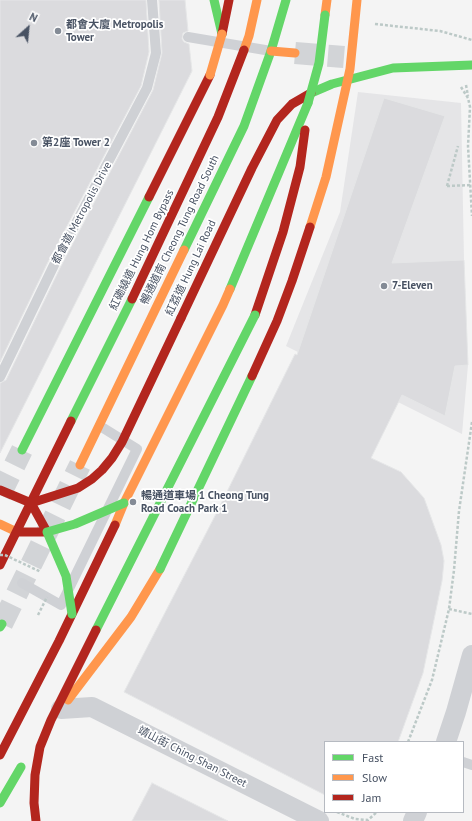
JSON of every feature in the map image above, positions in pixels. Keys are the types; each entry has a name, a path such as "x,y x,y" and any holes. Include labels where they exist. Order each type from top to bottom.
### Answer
{"main road":[{"name":"紅磡繞道 Hung Hom Bypass","path":"22,450 210,75 222,34 214,0"},
{"path":"222,34 229,0"},
{"name":"紅磡繞道 Hung Hom Bypass","path":"0,565 2,555 17,532 132,299 218,116 249,36 257,0"},
{"name":"暢通道南 Cheong Tung Road South","path":"80,465 244,126 271,51 286,0"},
{"path":"0,755 59,641 105,547 124,503 224,305 308,103 319,63 327,0"},
{"path":"64,705 131,617 160,569 235,413 277,321 292,281 326,177 350,69 357,0"},
{"path":"271,51 295,53"},
{"path":"344,57 358,60"},
{"name":"紅荔道 Hung Lai Road","path":"372,63 393,68"},
{"name":"紅荔道 Hung Lai Road","path":"31,502 78,488 92,479 112,458 122,442 248,175 277,120 292,104 306,95 332,84 393,68 472,65"},
{"path":"36,821 34,803 35,775 40,747 51,720 255,315 281,238 298,174 305,137 308,103"},
{"path":"0,490 31,502 56,551 66,576 72,614"},
{"path":"0,524 17,532 47,532 75,524 124,503"},
{"path":"0,803 21,767"}],"street":[{"path":"446,741 472,654"},
{"name":"靖山街 Ching Shan Street","path":"64,705 92,707 319,821"}],"lane":[{"name":"都會道 Metropolis Drive","path":"0,377 54,264 147,88 156,53 152,0"},
{"path":"188,37 271,51"},
{"path":"22,583 61,604 65,598 137,449 100,426"}],"path":[{"path":"374,24 440,31 472,40"},
{"path":"460,86 468,98 470,107 468,146 472,216"},
{"path":"458,146 447,186 472,185"},
{"path":"408,741 432,680 449,609 459,511 472,422"},
{"path":"2,555 43,573"},
{"path":"38,615 49,594"},
{"path":"449,609 472,614"},
{"path":"339,813 355,819 367,821 375,813"}],"shaded area":[{"path":"358,92 461,103 468,365 462,434 286,346 340,212"}],"building":[{"path":"0,0 146,0 149,52 141,86 48,262 0,362"},
{"path":"159,0 185,0 188,31 183,33 182,39 184,42 189,44 192,71 0,453 0,383 6,380 60,268 153,90 162,53"},
{"path":"384,98 445,116 392,263 464,260 468,365 455,366 445,416 402,395 371,458 401,472 424,498 441,545 444,561 442,581 423,673 398,741 324,741 324,794 124,692 217,512 295,354 297,355"},
{"path":"152,783 228,821 132,821"}],"tunnel":[{"path":"295,53 344,57"},
{"path":"0,495 22,450"},
{"path":"2,624 80,465"}],"traffic: fast":[{"path":"214,0 222,34"},
{"path":"184,250 244,126 271,51 286,0"},
{"path":"308,103 319,63 325,15"},
{"path":"311,93 332,84 393,68 472,65"},
{"path":"230,289 308,103"},
{"path":"22,450 149,197"},
{"path":"71,421 132,299"},
{"path":"96,630 255,315"},
{"path":"160,569 252,376"},
{"path":"72,614 66,576 47,532 75,524 124,503"},
{"path":"0,803 21,767"}],"traffic: slow":[{"path":"244,50 249,36 257,0"},
{"path":"325,15 327,0"},
{"path":"310,227 326,177 350,69 357,0"},
{"path":"210,75 222,34"},
{"path":"271,51 295,53"},
{"path":"80,465 184,250"},
{"path":"115,525 124,503 230,289"},
{"path":"0,524 17,532"},
{"path":"68,700 131,617 160,569"}],"traffic: jam":[{"path":"222,34 229,0"},
{"path":"132,299 218,117 244,50"},
{"path":"149,197 210,75"},
{"path":"181,318 252,168 277,120 292,104 311,93"},
{"path":"255,315 283,232 300,167 305,130"},
{"path":"252,376 277,321 310,227"},
{"path":"0,490 31,503 78,488 102,470 122,442 181,318"},
{"path":"0,565 71,421"},
{"path":"17,532 47,532 31,503"},
{"path":"0,755 59,641 115,525"},
{"path":"36,821 34,803 35,775 40,747 51,720 96,630"}],"place":[{"name":"都會大廈 Metropolis Tower","path":"58,31"},
{"name":"第2座 Tower 2","path":"34,143"},
{"name":"7-Eleven","path":"384,286"},
{"name":"暢通道車場 1 Cheong Tung Road Coach Park 1","path":"133,502"}]}
